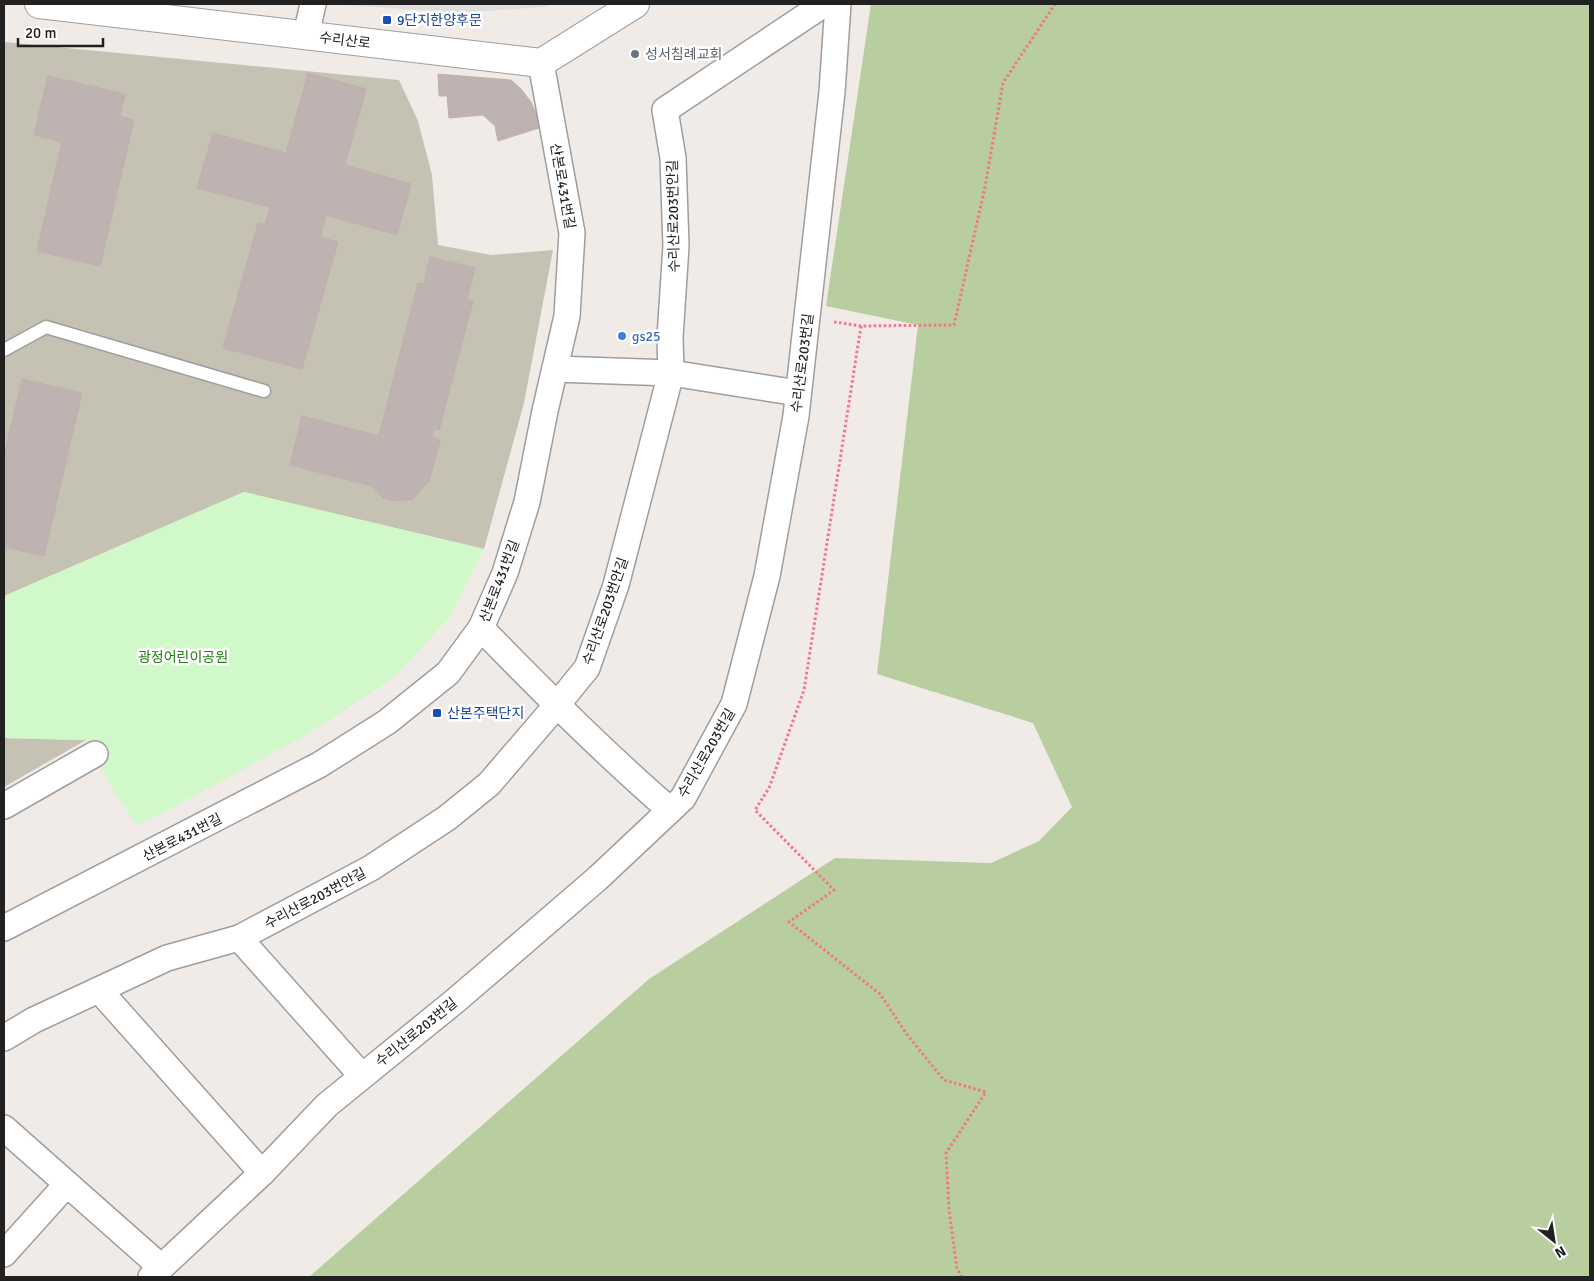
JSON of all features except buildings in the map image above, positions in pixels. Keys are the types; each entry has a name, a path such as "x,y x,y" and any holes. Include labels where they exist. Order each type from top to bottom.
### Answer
{"street":[{"name":"수리산로","path":"39,4 541,63"},
{"path":"306,36 314,4"},
{"path":"541,63 635,4"},
{"name":"수리산로203번안길","path":"4,1038 34,1020 167,958 239,938 371,868 447,818 489,784 587,668 616,584 670,373 670,337 676,246 673,158 665,110 824,4"},
{"name":"수리산로203번길","path":"156,1272 262,1173 327,1105 455,1001 590,885 683,798 734,704 767,576 795,420 832,92 838,4"},
{"name":"산본로431번길","path":"4,928 327,760 387,722 448,673 481,628 505,572 527,502 567,316 572,233 541,63"},
{"path":"555,370 670,373 798,393"},
{"path":"481,628 556,706 670,810"},
{"path":"4,806 95,754"},
{"path":"239,938 362,1076"},
{"path":"99,990 262,1173"},
{"path":"4,1128 67,1184 156,1272"},
{"path":"4,1254 67,1184"}],"lane":[{"path":"4,350 46,326 264,391"}],"path":[{"path":"962,1277 957,1269 948,1210 946,1153 986,1092 944,1080 908,1036 880,994 789,922 834,890 755,810 769,788 804,690 861,326 954,325 985,187 1003,83 1055,4"}],"shaded area":[{"path":"334,4 551,4 545,7 457,13"},
{"path":"4,42 399,80 418,121 432,175 438,245 491,255 553,250 524,403 484,549 244,492 4,596"},
{"path":"4,738 86,740 4,787"}],"green space":[{"path":"871,4 1590,4 1590,1277 309,1277 649,979 835,858 991,863 1039,841 1072,807 1033,723 877,674 918,325 826,306"},
{"name":"광정어린이공원","path":"244,492 484,549 449,618 393,678 306,735 137,825 111,786 86,740 4,738 4,596"}],"place":[{"name":"9단지한양후문","path":"387,20"},
{"name":"성서침례교회","path":"635,54"},
{"name":"gs25","path":"622,336"},
{"name":"산본주택단지","path":"437,713"}]}
